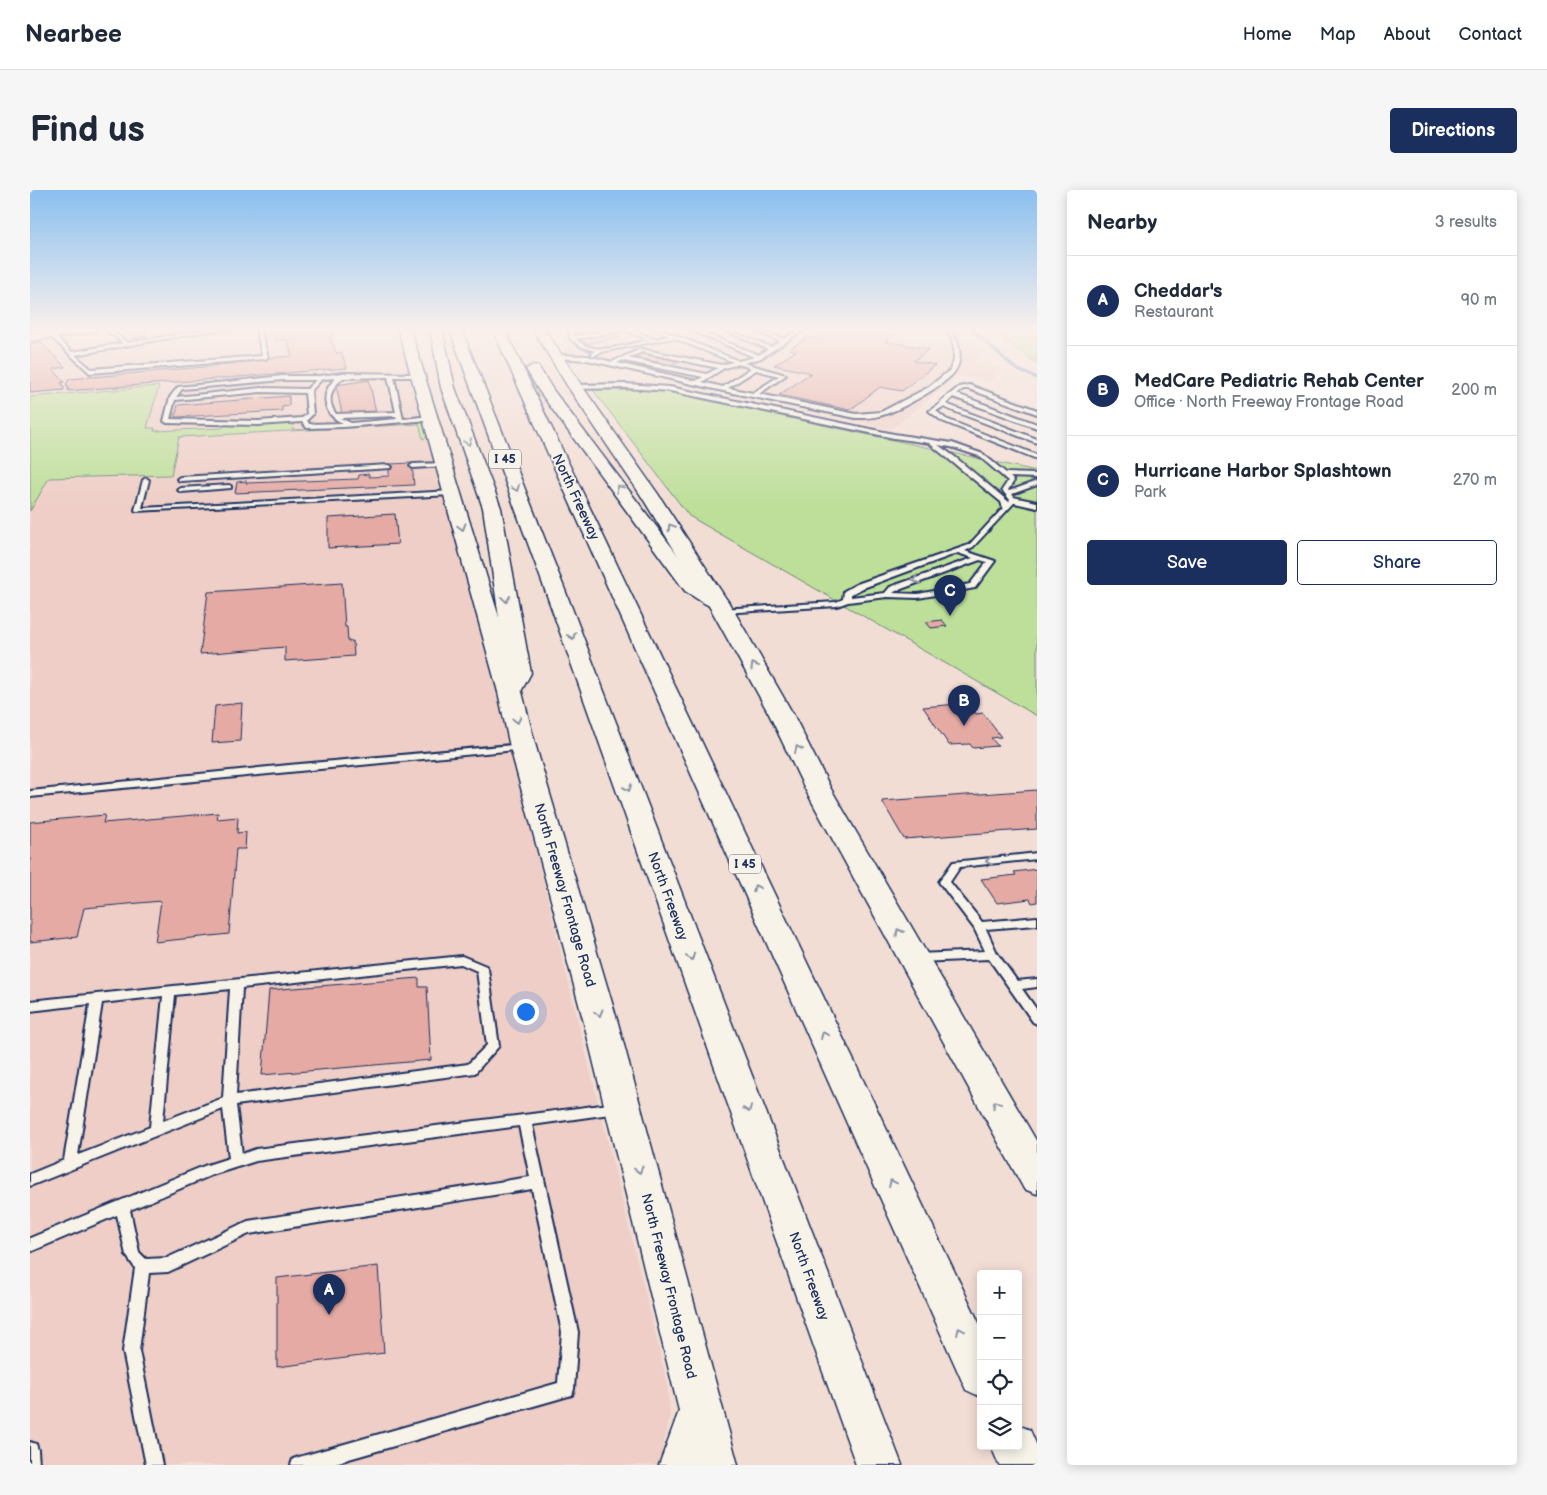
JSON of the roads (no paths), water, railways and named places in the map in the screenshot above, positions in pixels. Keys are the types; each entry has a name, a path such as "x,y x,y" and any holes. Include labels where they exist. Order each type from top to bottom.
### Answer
{"main road":[{"name":"North Freeway Frontage Road","path":"421,388 510,692 523,747 601,1023 715,1465"},
{"path":"448,388 492,508 519,673 510,692"},
{"name":"North Freeway","path":"478,388 562,609 880,1465"},
{"name":"North Freeway","path":"526,388 977,1366"},
{"path":"544,388 692,587 721,607"},
{"path":"575,388 649,494 721,607 781,714 818,789 1027,1153 1037,1177"},
{"path":"682,1465 701,1410"},
{"path":"1016,1450 1022,1465"}],"street":[{"path":"1010,497 1037,504"}],"lane":[{"path":"185,388 180,388 173,399 167,421 258,423 304,420 310,414 308,391"},
{"path":"276,395 308,391 311,388"},
{"path":"330,388 328,400 331,414 340,421 354,424"},
{"path":"393,388 399,418"},
{"path":"648,388 670,389 971,450 1011,482"},
{"path":"716,388 856,416 881,414 929,388"},
{"path":"754,395 765,388"},
{"path":"965,388 961,388 943,402 943,405 932,411 935,415 1037,457"},
{"path":"970,388 1037,412"},
{"path":"173,399 280,390 290,392"},
{"path":"251,393 258,395"},
{"path":"954,395 1037,426"},
{"path":"943,405 1037,441"},
{"path":"857,428 868,415"},
{"path":"334,416 430,418"},
{"path":"304,420 307,426 354,424 399,418"},
{"path":"929,442 953,458 1004,501 1006,508 1004,511"},
{"path":"413,466 444,465"},
{"path":"180,479 389,467"},
{"path":"1004,475 1037,476"},
{"path":"181,490 229,491 231,476"},
{"path":"146,480 138,510 452,494"},
{"path":"978,480 998,485 1011,482"},
{"path":"1010,497 1005,490 1011,482"},
{"path":"847,600 847,593 860,586 972,546 1004,511 1010,497 1037,483"},
{"path":"721,607 824,606 847,600 887,595 918,596 972,586 992,561 958,551"},
{"path":"887,595 893,588 979,558"},
{"path":"30,794 523,747"},
{"path":"1037,856 957,864 944,882 979,926 992,955 1037,1019"},
{"path":"979,926 1037,921"},
{"path":"914,958 992,955"},
{"path":"30,1006 462,960 482,969 493,1046 471,1068 229,1101 30,1180"},
{"path":"1014,986 1037,983"},
{"path":"236,984 229,1101 236,1161"},
{"path":"156,1130 169,991"},
{"path":"70,1164 97,998"},
{"path":"30,1245 209,1170 256,1155 623,1107"},
{"path":"299,1465 566,1389 570,1332 524,1120"},
{"path":"143,1266 168,1265 248,1228 538,1182"},
{"path":"122,1206 133,1255 143,1266"},
{"path":"143,1266 131,1351 154,1465"},
{"path":"30,1450 31,1465"}],"place":[{"name":"Hurricane Harbor Splashtown","path":"950,616"},
{"name":"MedCare Pediatric Rehab Center","path":"964,726"},
{"name":"Cheddar's","path":"329,1315"}]}
